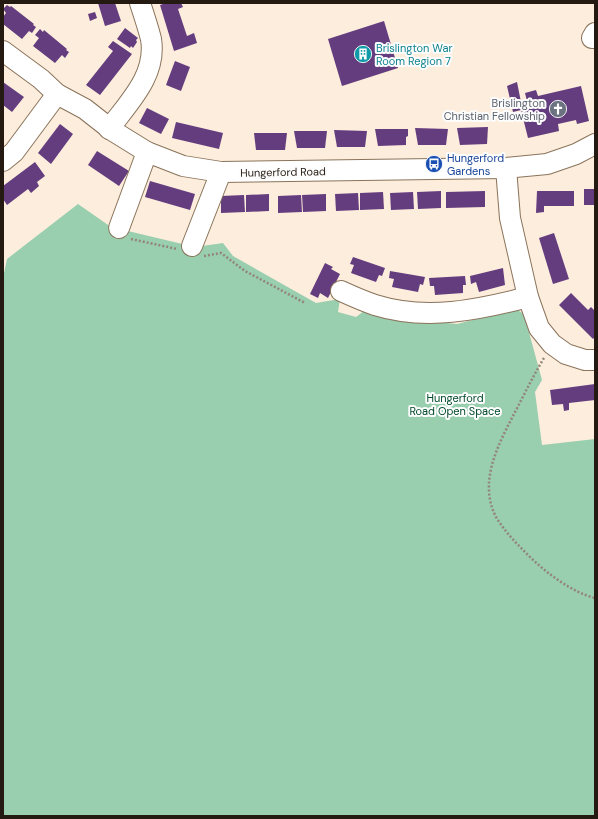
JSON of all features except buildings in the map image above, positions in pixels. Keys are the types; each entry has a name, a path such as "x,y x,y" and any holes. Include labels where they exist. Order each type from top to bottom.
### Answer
{"street":[{"path":"109,129 146,79 151,63 151,40 140,3"},
{"name":"Hungerford Road","path":"3,51 41,79 57,94 85,109 109,129 146,152 183,166 221,172 506,168 547,164 576,154 595,144"},
{"path":"3,161 14,152 57,94"},
{"path":"119,228 146,152"},
{"path":"506,168 510,218 528,297 539,328 552,344 566,354 585,360 595,360"},
{"path":"191,250 221,172"},
{"path":"341,291 375,305 412,312 447,313 484,308 528,297"}],"path":[{"path":"119,228 119,236 191,250 206,256 221,253 245,271 305,303"},
{"path":"552,344 531,381 496,450 490,470 491,502 496,516 511,538 533,560 563,583 595,598"}],"green space":[{"name":"Hungerford Road Open Space","path":"78,204 111,227 195,247 223,243 233,256 316,303 340,299 338,312 356,317 364,311 406,319 457,324 516,309 524,314 542,380 535,392 542,445 595,439 595,816 3,816 3,278 7,259"}],"place":[{"name":"Brislington War Room Region 7","path":"363,54"},
{"name":"Brislington Christian Fellowship","path":"558,109"},
{"name":"Hungerford Gardens","path":"434,164"}]}
